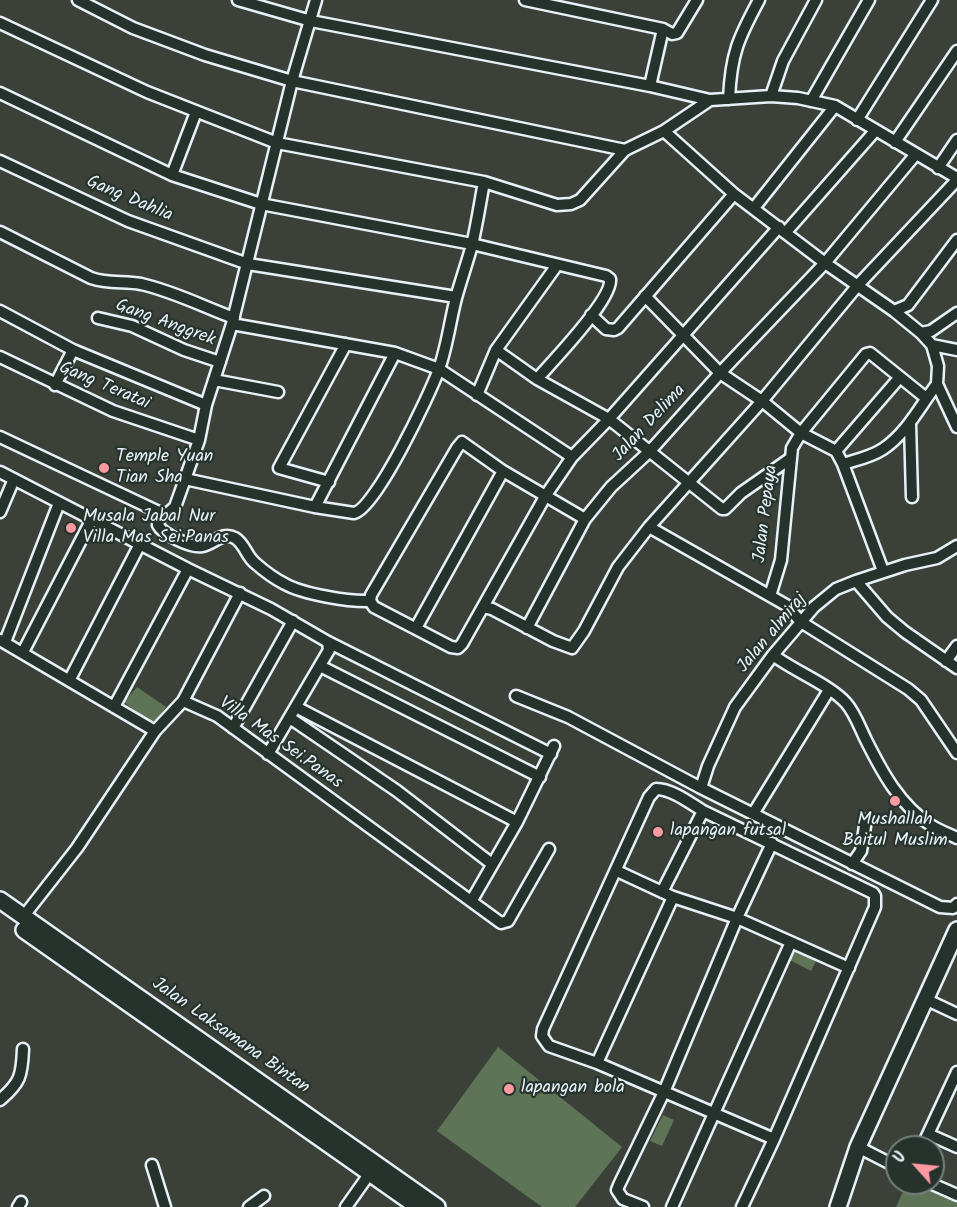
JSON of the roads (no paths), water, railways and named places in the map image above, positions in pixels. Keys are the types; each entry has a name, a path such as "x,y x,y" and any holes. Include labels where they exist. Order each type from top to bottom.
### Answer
{"main road":[{"name":"Jalan Laksamana Bintan","path":"0,900 429,1206"},
{"name":"Jalan Laksamana Bintan","path":"0,912 370,1173 429,1206"},
{"path":"838,1207 858,1147 957,930"}],"street":[{"path":"78,0 133,28 204,55 292,81 625,150"},
{"path":"238,0 311,21 650,86 710,100 771,96 835,106 957,179 858,285 762,401 649,527 618,567 584,631 572,648 553,641 492,609 483,607"},
{"path":"0,437 161,513 171,512 175,507 199,440 206,405 233,321 292,81 316,0"},
{"path":"525,0 663,29 672,34 677,33 697,0"},
{"path":"729,99 730,70 734,50 759,0"},
{"path":"771,96 783,60 816,0"},
{"path":"811,101 869,0"},
{"path":"857,120 932,0"},
{"path":"0,23 147,92 277,143 484,182 557,205 571,204 580,200 625,150 664,131 710,100"},
{"path":"650,86 663,29"},
{"path":"895,142 957,51"},
{"path":"0,93 172,175 261,204 472,244 606,276 610,279 609,290 576,336 537,379"},
{"path":"754,208 835,106"},
{"path":"172,175 196,112"},
{"path":"664,131 734,194 825,263 894,310 921,333 932,345 938,366 937,384 957,427"},
{"path":"370,601 374,607 451,647 459,648 546,495 572,457 875,131"},
{"path":"938,168 957,140"},
{"name":"Jalan Delima","path":"527,628 585,519 611,487 650,452 720,373 825,263 916,154"},
{"name":"Gang Dahlia","path":"0,161 128,220 248,264 456,297"},
{"path":"185,479 315,507 360,512 385,477 439,369 456,297 472,244 484,182"},
{"path":"591,315 606,328 614,330 618,328 734,194"},
{"path":"0,232 100,282 134,283 148,286 233,321 395,353 439,369 572,457"},
{"path":"894,310 908,305 957,240"},
{"path":"477,395 496,350 557,265"},
{"path":"645,296 720,373 762,401 801,433 836,451 883,571"},
{"path":"0,311 73,350 206,405"},
{"path":"921,333 931,331 957,313"},
{"name":"Gang Anggrek","path":"98,318 132,326 184,350 220,362"},
{"path":"328,482 279,468 346,344"},
{"path":"932,345 957,350"},
{"path":"55,385 73,350"},
{"path":"496,350 537,379 609,419 718,507 725,509 741,493 791,458"},
{"path":"315,507 395,353"},
{"name":"Jalan Pepaya","path":"770,596 781,560 792,448 801,433 866,354 870,353 900,376"},
{"name":"Gang Teratai","path":"0,357 113,411 199,440"},
{"path":"836,451 900,376 926,398"},
{"path":"214,380 278,392"},
{"path":"843,464 868,457 885,448 910,424 937,384"},
{"path":"910,424 912,496"},
{"path":"370,601 462,442 503,471 585,519"},
{"path":"416,628 503,471"},
{"path":"0,472 188,569 240,593 328,642 552,750 517,822 472,900"},
{"path":"0,512 14,479"},
{"path":"59,503 2,641 155,731"},
{"path":"161,513 158,525 171,537 192,545 203,546 223,536 234,537 243,544 252,562 286,585 340,599 370,601"},
{"path":"23,652 92,519"},
{"path":"649,527 786,605 801,622 908,689 921,700 957,753"},
{"path":"70,679 140,544"},
{"name":"Jalan almiraj","path":"701,788 735,707 773,655 814,607 836,589 883,571 937,558 957,546"},
{"path":"114,707 188,569"},
{"path":"856,581 887,617 919,643 957,668"},
{"path":"23,917 77,848 155,731 183,701 240,593"},
{"path":"233,728 293,621"},
{"path":"268,754 329,650 328,642"},
{"path":"946,661 957,646"},
{"path":"773,655 846,703 883,772 897,792 917,814 933,827 957,838"},
{"path":"320,666 540,777"},
{"path":"753,814 829,690"},
{"path":"516,696 568,717 701,788 940,907 953,908 957,904"},
{"name":"Villa Mas Sei.Panas","path":"183,701 217,716 501,923 506,923 549,849"},
{"path":"296,706 410,768 517,822"},
{"path":"290,718 397,791 492,864"},
{"path":"742,1207 774,1139 849,968 875,907 875,896 669,792 656,789 650,797 543,1029 542,1036 549,1046 597,1063 774,1139"},
{"path":"662,892 703,811"},
{"path":"852,864 861,851 866,820"},
{"path":"643,1207 623,1199 618,1190 664,1092 737,918 772,843"},
{"path":"617,871 673,897 737,918 849,968"},
{"path":"597,1063 673,897"},
{"path":"672,1207 791,942"},
{"path":"925,999 957,1014"},
{"path":"0,1100 14,1089 20,1080 23,1049"},
{"path":"957,1072 928,1134 957,1147"},
{"path":"858,1147 885,1161"},
{"path":"152,1165 165,1207"},
{"path":"346,1207 370,1173"},
{"path":"249,1207 264,1197"}],"place":[{"name":"Temple Yuan Tian Sha","path":"104,468"},
{"name":"Musala Jabal Nur Villa Mas Sei.Panas","path":"71,528"},
{"name":"Mushallah Baitul Muslim","path":"895,801"},
{"name":"lapangan futsal","path":"658,832"},
{"name":"lapangan bola","path":"509,1089"}]}
